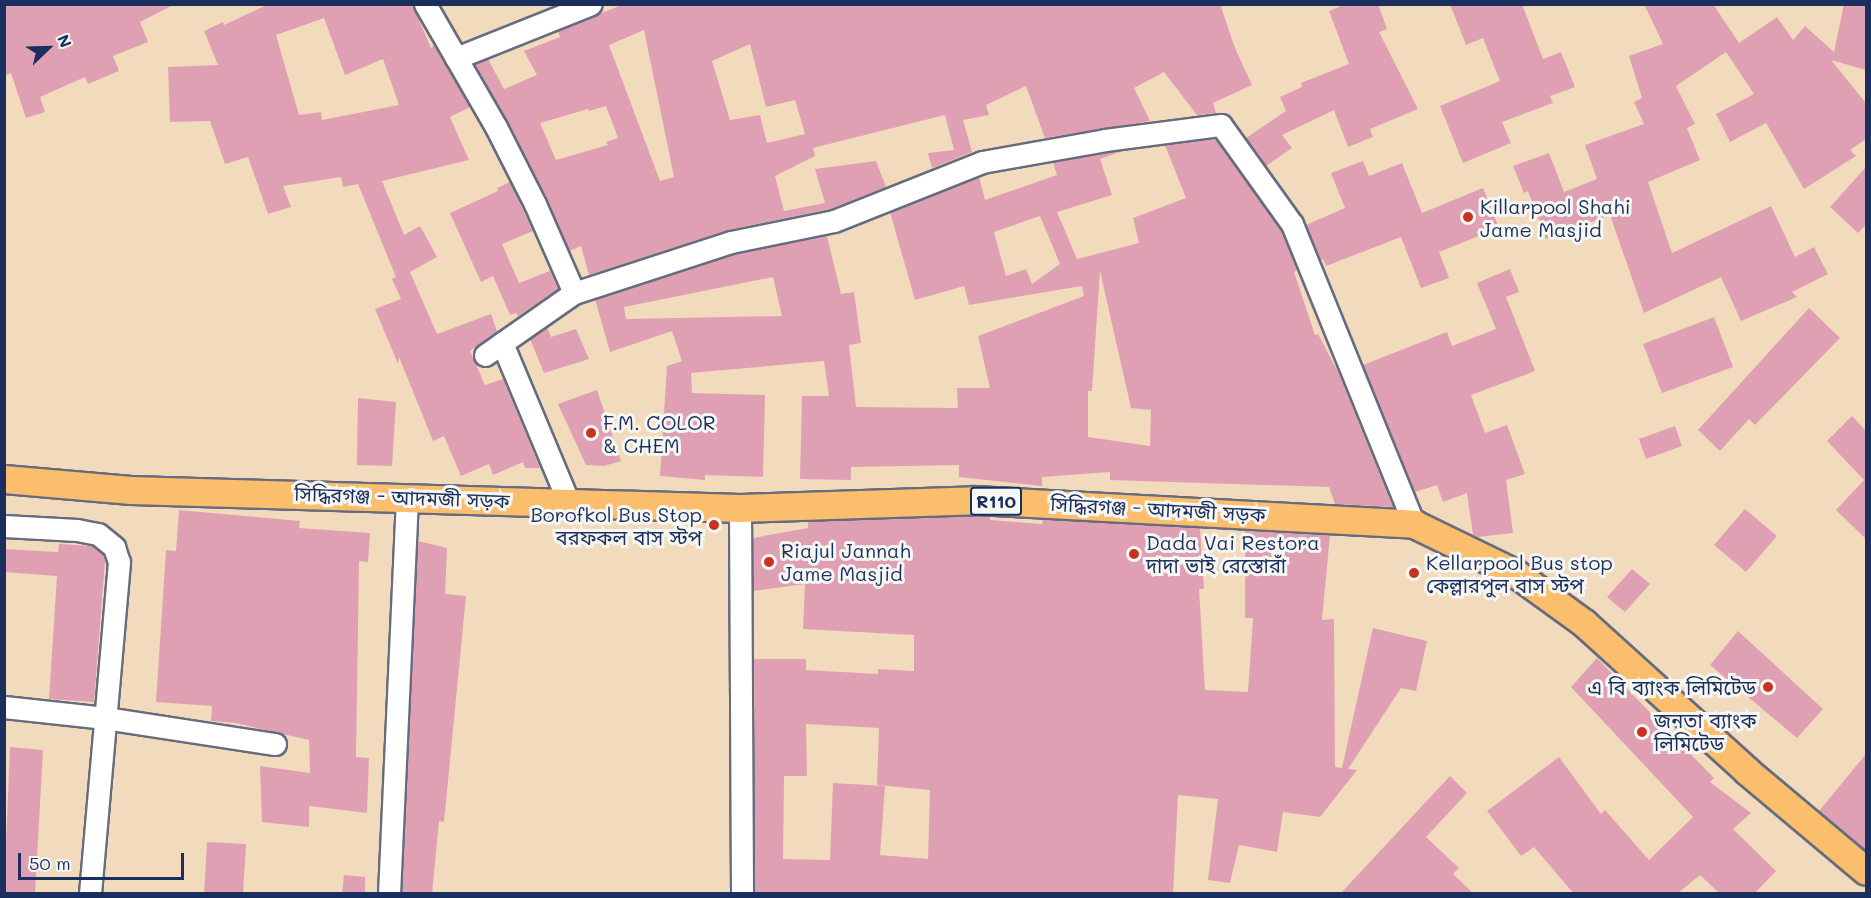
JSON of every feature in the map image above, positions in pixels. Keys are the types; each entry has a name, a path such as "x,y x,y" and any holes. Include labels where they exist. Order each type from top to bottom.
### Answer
{"main road":[{"name":"সিদ্ধিরগঞ্জ - আদমজী সড়ক","path":"4,480 131,490 407,496 740,508 975,500 1414,524 1515,573 1584,623 1748,771 1866,871"}],"street":[{"path":"425,4 535,204 574,293"},
{"path":"456,58 584,6"},
{"path":"569,503 494,349 574,293 731,242 834,221 982,162 1105,140 1221,125 1292,224 1414,524"},
{"path":"389,894 407,496"},
{"path":"740,508 742,894"},
{"path":"4,526 76,530 98,534 114,547 119,562 90,894"},
{"path":"4,707 105,718 275,744"}],"building":[{"path":"4,4 175,4 140,22 148,42 113,56 119,71 88,84 85,77 40,97 45,112 26,118 11,73 4,76"},
{"path":"269,4 412,4 431,48 434,45 470,107 450,117 469,160 382,181 404,235 420,226 437,257 410,272 437,334 491,314 497,331 470,351 485,385 503,379 540,468 525,468 523,462 493,475 489,464 461,476 444,436 433,441 399,357 398,364 375,309 401,299 392,279 396,277 358,184 343,187 341,177 283,186 291,207 268,214 248,157 225,164 210,121 170,122 168,67 218,65 204,31 223,22 224,25","holes":["324,18 345,75 383,59 399,105 322,120 321,112 299,115 276,35"]},
{"path":"624,4 1220,4 1235,48 1252,85 1213,103 1216,113 1197,115 1164,72 1134,88 1150,121 1045,138 1026,86 986,105 989,115 963,120 972,152 932,168 928,153 954,150 945,115 813,148 815,156 775,176 784,211 825,203 815,169 876,161 886,187 830,209 728,230 589,275 581,246 569,251 507,121 475,64 488,59 504,89 537,75 524,51 560,37 558,31","holes":["644,30 674,177 660,181 609,45","750,44 766,107 795,100 805,134 767,143 760,115 730,120 712,61","606,106 618,138 606,142 608,145 556,160 540,123 588,109 589,111"]},
{"path":"1346,4 1378,4 1387,29 1379,32 1418,109 1370,129 1373,137 1348,147 1334,110 1282,135 1292,148 1266,166 1246,138 1286,111 1280,97 1302,87 1301,83 1349,64 1329,11"},
{"path":"1450,4 1522,4 1543,59 1561,52 1575,87 1550,96 1553,103 1502,122 1511,143 1463,163 1440,106 1500,81 1483,38 1466,45"},
{"path":"1644,4 1713,4 1739,43 1777,17 1793,40 1805,26 1834,52 1844,4 1866,4 1866,70 1831,60 1866,103 1866,139 1850,150 1856,156 1804,189 1766,123 1730,142 1716,114 1754,94 1726,52 1676,86 1695,124 1687,128 1700,160 1648,182 1672,253 1771,206 1795,257 1814,247 1828,274 1792,292 1797,297 1741,321 1721,277 1644,313 1610,215 1546,239 1528,191 1524,193 1513,166 1549,153 1564,192 1597,179 1585,145 1644,124 1634,102 1642,98 1629,56 1663,44"},
{"path":"1215,139 1281,230 1297,270 1294,272 1315,335 1318,334 1339,374 1393,507 1335,504 1329,487 1110,480 1110,472 1042,477 1042,486 959,477 959,465 851,467 851,480 800,479 802,396 829,396 824,361 691,373 692,393 765,395 763,477 705,475 705,480 660,476 667,366 682,361 672,331 610,352 595,299 734,254 827,236 841,294 854,292 861,343 849,345 856,407 958,408 957,388 990,388 978,336 1084,296 1082,286 969,305 964,286 915,300 890,212 979,177 985,200 1057,175 1053,162 1126,150 1100,159 1112,195 1057,212 1077,259 1139,243 1133,218 1186,198 1165,145","holes":["1040,216 1060,264 1032,284 1026,269 1006,276 994,232","1100,271 1131,408 1151,410 1150,446 1088,437 1088,391 1092,391","773,277 782,316 626,319 624,307"]},
{"path":"1363,161 1369,176 1402,163 1422,213 1483,188 1499,228 1439,252 1449,278 1421,288 1401,237 1326,266 1323,259 1321,260 1306,225 1345,208 1331,173"},
{"path":"1866,167 1866,225 1858,233 1830,207"},
{"path":"510,182 533,231 502,244 519,283 550,271 558,289 518,316 516,313 510,315 493,276 481,282 450,213 498,191 497,188"},
{"path":"1510,269 1519,292 1506,297 1535,371 1471,395 1485,433 1507,425 1525,474 1506,480 1513,533 1478,537 1473,535 1467,493 1443,502 1437,485 1415,492 1363,365 1447,332 1452,346 1496,329 1477,283"},
{"path":"1809,308 1840,338 1755,425 1749,419 1720,451 1698,430"},
{"path":"1714,317 1733,367 1662,393 1643,344"},
{"path":"547,327 551,337 576,329 589,359 544,373 530,339"},
{"name":"F.M. COLOR & CHEM","path":"597,390 621,461 604,466 586,465 558,404"},
{"path":"358,398 396,402 392,466 357,465"},
{"path":"1852,416 1866,431 1866,539 1836,510 1864,480 1827,441"},
{"path":"1675,426 1682,446 1646,459 1639,439"},
{"path":"1745,509 1777,536 1746,572 1714,545"},
{"path":"179,510 300,521 299,528 370,533 368,562 359,561 356,757 369,758 367,813 309,806 309,827 262,822 260,766 310,773 309,740 236,723 211,721 212,706 156,702 166,550 176,551"},
{"path":"975,516 990,517 990,520 1042,524 1043,519 1200,528 1204,589 1199,589 1205,690 1248,692 1253,618 1245,618 1245,531 1330,535 1322,620 1334,619 1335,767 1342,768 1373,628 1427,641 1416,691 1401,688 1348,769 1357,770 1320,817 1283,812 1277,852 1239,845 1230,883 1208,880 1218,799 1178,795 1173,894 755,894 754,659 806,659 806,670 878,674 878,669 914,671 914,635 803,629 805,584 753,591 753,538 808,528 808,521","holes":["806,724 879,728 877,785 930,790 928,859 880,855 885,786 833,783 830,860 783,859 784,776 807,776"]},
{"path":"418,541 447,548 445,594 466,596 444,822 439,821 432,894 402,894"},
{"path":"59,544 93,546 103,555 105,561 94,702 49,699 57,576 4,572 4,549 58,552"},
{"path":"1632,569 1650,584 1625,612 1607,597"},
{"name":"এ বি ব্যাংক লিমিটেড","path":"1738,631 1823,709 1797,738 1710,665"},
{"path":"1597,658 1714,778 1710,782 1751,813 1733,829 1776,871 1754,894 1720,894 1700,875 1677,894 1574,894 1534,847 1521,856 1487,811 1559,757 1601,814 1605,810 1649,860 1693,817 1571,687"},
{"path":"10,747 43,750 35,894 4,894"},
{"path":"1866,754 1866,851 1819,811"},
{"path":"1450,776 1467,793 1426,837 1459,868 1453,874 1474,894 1340,894"},
{"path":"207,842 246,844 243,894 204,894"},
{"path":"344,875 365,877 365,894 342,894"}],"place":[{"name":"Killarpool Shahi Jame Masjid","path":"1468,217"},
{"name":"F.M. COLOR & CHEM","path":"591,433"},
{"name":"Borofkol Bus Stop বরফকল বাস স্টপ","path":"714,525"},
{"name":"Dada Vai Restora দাদা ভাই রেস্তোরাঁ","path":"1134,554"},
{"name":"Riajul Jannah Jame Masjid","path":"769,562"},
{"name":"Kellarpool Bus stop কেল্লারপুল বাস স্টপ","path":"1414,573"},
{"name":"এ বি ব্যাংক লিমিটেড","path":"1768,687"},
{"name":"জনতা ব্যাংক লিমিটেড","path":"1642,732"}]}
